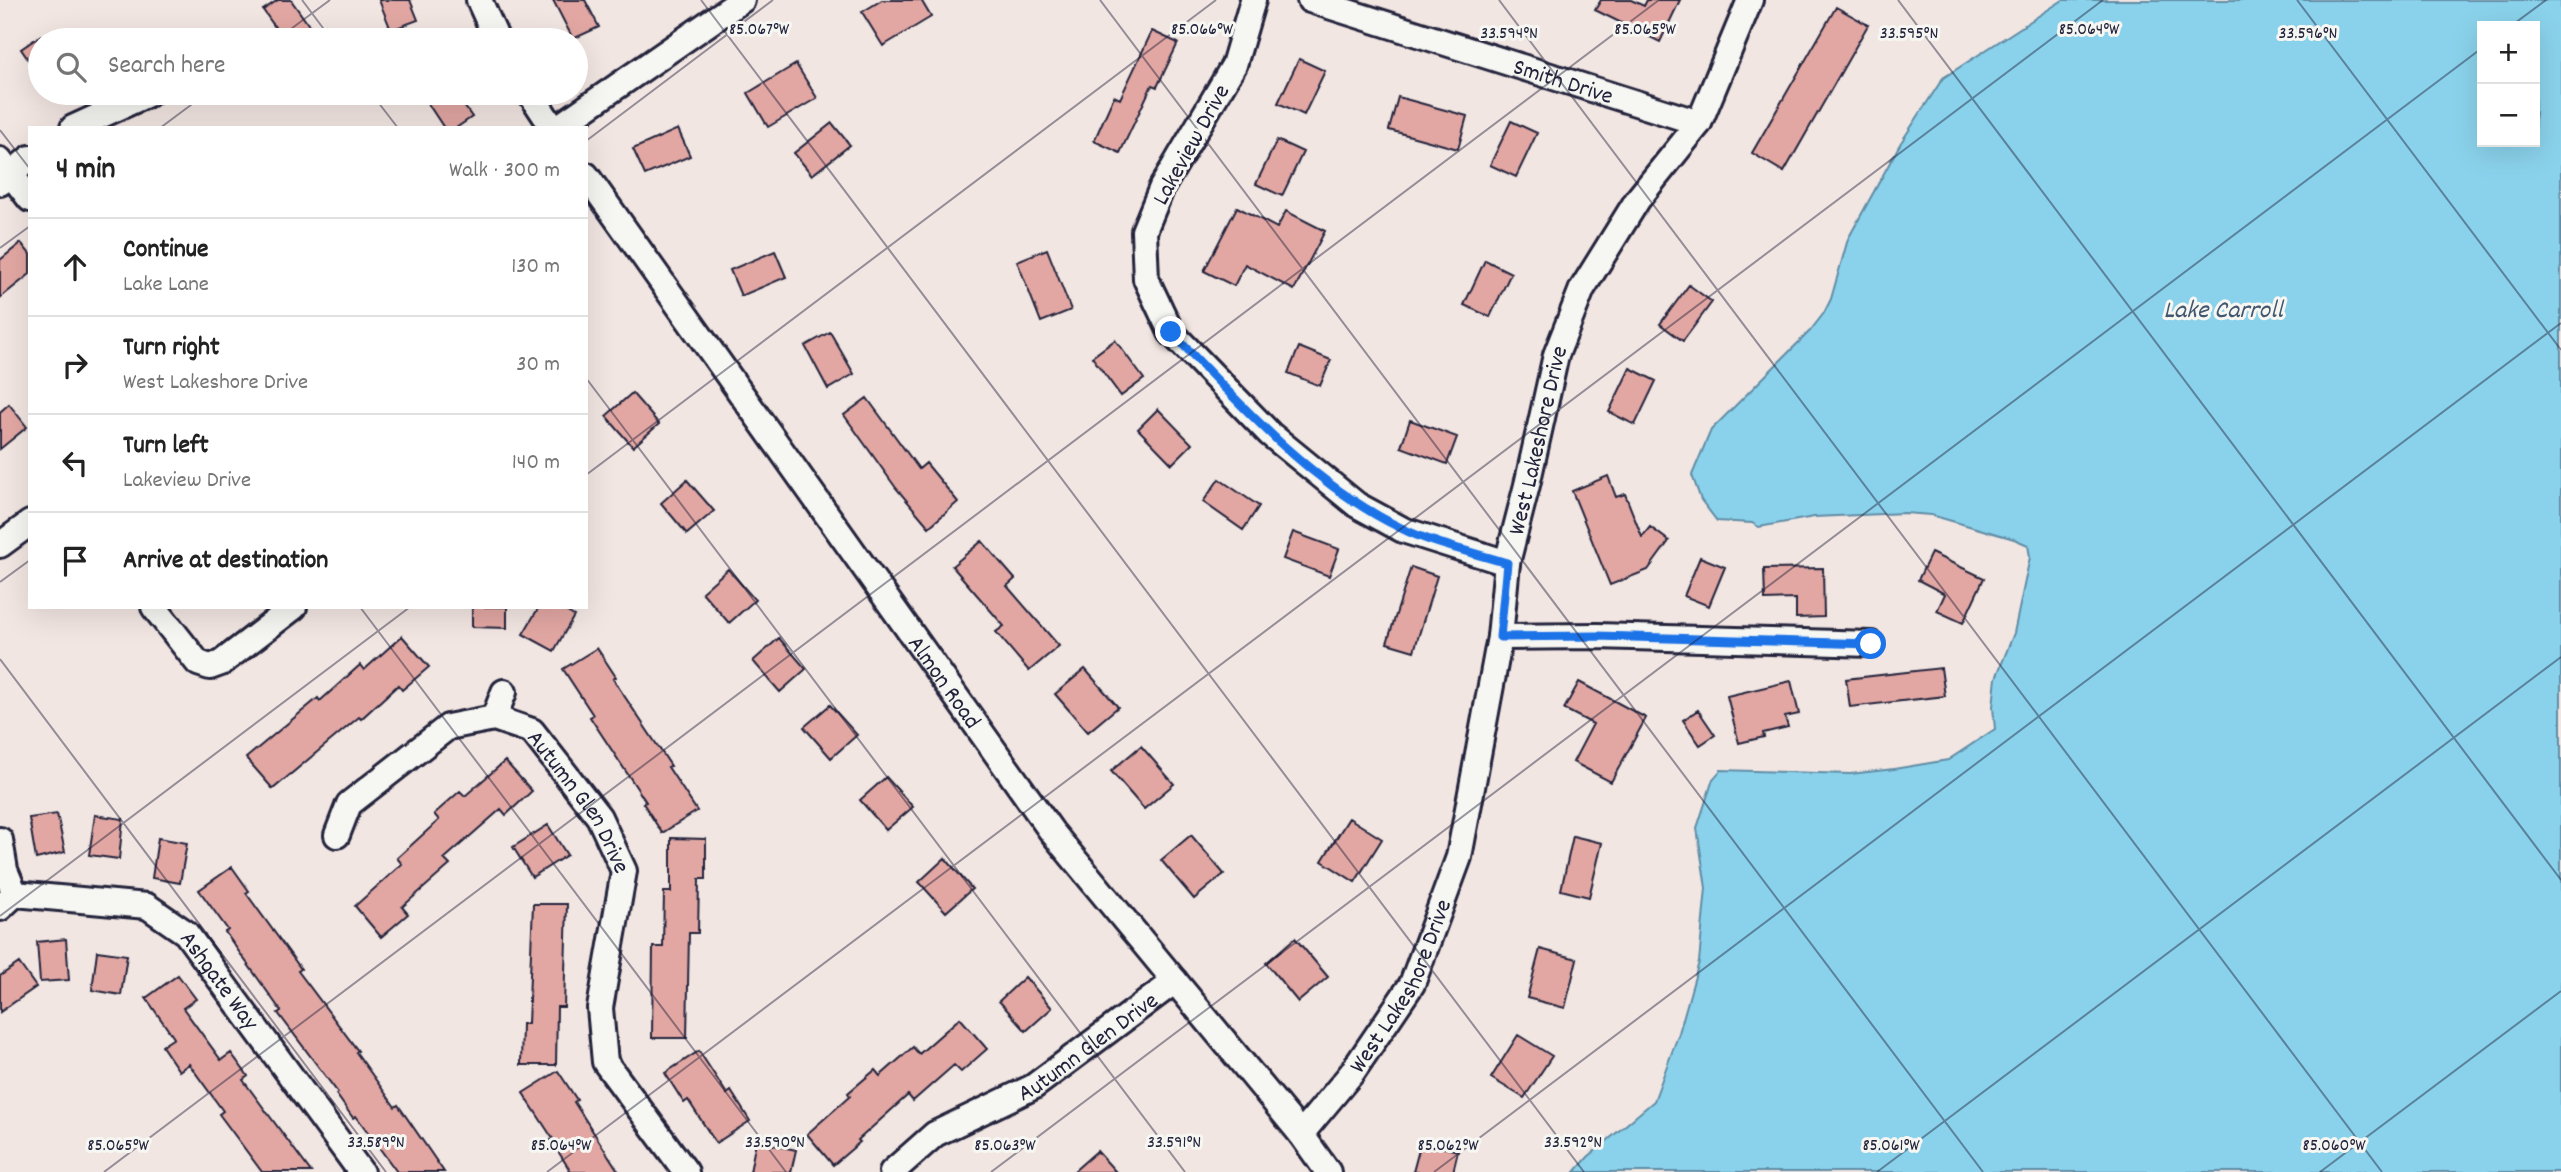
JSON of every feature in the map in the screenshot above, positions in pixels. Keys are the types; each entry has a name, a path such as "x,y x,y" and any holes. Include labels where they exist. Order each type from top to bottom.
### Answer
{"street":[{"path":"479,0 492,28"},
{"path":"558,126 742,0"},
{"name":"Lakeview Drive","path":"1253,0 1234,65 1162,187 1144,231 1146,279 1171,332 1270,435 1357,505 1403,530 1507,563"},
{"name":"Smith Drive","path":"1310,0 1699,123"},
{"name":"West Lakeshore Drive","path":"1301,1134 1351,1074 1412,984 1459,857 1500,637 1507,563 1556,355 1581,289 1638,199 1699,123 1750,0"},
{"path":"78,126 124,105"},
{"path":"539,105 554,126"},
{"path":"28,159 4,173 28,197"},
{"name":"Almon Road","path":"588,178 1052,832 1301,1134 1328,1172"},
{"path":"0,545 28,524"},
{"path":"155,609 198,663 210,667 221,663 291,609"},
{"path":"1500,637 1597,636 1871,644"},
{"path":"494,718 504,692"},
{"name":"Autumn Glen Drive","path":"337,835 349,804 448,727 494,718 532,731 599,817 624,871 600,1008 605,1062 686,1172"},
{"path":"0,840 8,901"},
{"name":"Ashgate Way","path":"8,901 147,906 186,933 361,1172"},
{"name":"Autumn Glen Drive","path":"892,1172 935,1134 1033,1087 1175,981"}],"water":[{"name":"Lake Carroll","path":"2063,0 2561,0 2561,1172 1575,1172 1588,1157 1654,1101 1679,1033 1699,962 1706,888 1697,828 1713,779 1721,770 1850,774 1894,769 1948,760 1995,729 1993,707 1996,678 2014,633 2030,557 2028,545 1931,515 1905,513 1814,517 1759,527 1752,523 1717,521 1701,500 1692,475 1711,430 1810,331 1824,313 1831,299 1848,239 1900,144 1943,78"}],"building":[{"path":"278,0 291,0 311,28 276,28 263,10"},
{"path":"379,0 410,0 418,20 390,28"},
{"path":"553,0 585,0 599,27 588,32 588,28 567,28"},
{"path":"882,0 921,0 931,17 883,46 862,12"},
{"path":"1601,0 1631,0 1644,6 1647,0 1680,0 1660,42 1595,10"},
{"path":"1836,7 1868,25 1784,172 1752,153"},
{"path":"1152,31 1178,43 1157,87 1152,85 1120,153 1094,141 1114,96 1120,99"},
{"path":"28,44 28,59 21,49"},
{"path":"1299,59 1325,71 1304,115 1278,103"},
{"path":"796,64 817,98 768,127 748,93"},
{"path":"1398,97 1467,116 1458,149 1389,130"},
{"path":"429,105 464,105 472,117 459,126 443,126"},
{"path":"1511,121 1537,133 1516,177 1490,165"},
{"path":"832,123 850,145 812,175 794,153"},
{"path":"678,129 690,156 645,175 633,149"},
{"path":"1277,140 1303,152 1282,196 1256,184"},
{"path":"1237,207 1277,228 1286,211 1325,231 1294,290 1245,264 1234,286 1204,271"},
{"path":"21,243 28,252 28,276 0,298 0,260"},
{"path":"1047,249 1071,310 1041,322 1017,261"},
{"path":"775,251 786,277 741,296 730,270"},
{"path":"1485,260 1511,273 1490,317 1464,305"},
{"path":"1689,285 1712,302 1683,341 1660,324"},
{"path":"830,332 854,374 828,389 805,346"},
{"path":"1115,340 1144,379 1121,396 1092,357"},
{"path":"1299,347 1331,360 1320,386 1288,373"},
{"path":"1630,368 1656,381 1635,425 1609,412"},
{"path":"632,393 659,424 633,447 606,416"},
{"path":"867,398 919,469 926,463 958,502 929,527 896,488 844,415"},
{"path":"9,404 27,427 0,449 0,412"},
{"path":"1158,409 1192,444 1172,464 1138,429"},
{"path":"1410,420 1457,437 1447,464 1401,447"},
{"path":"1608,476 1616,497 1625,494 1642,537 1650,527 1669,541 1648,570 1610,585 1572,491"},
{"path":"1219,479 1259,506 1243,530 1203,502"},
{"path":"687,480 714,511 687,534 661,503"},
{"path":"1293,532 1339,549 1329,576 1283,559"},
{"path":"982,541 1015,579 1007,586 1059,646 1029,671 996,632 1004,626 952,566"},
{"path":"1931,553 1984,578 1963,623 1937,611 1945,594 1918,580"},
{"path":"1700,557 1725,567 1709,606 1684,596"},
{"path":"1411,567 1437,576 1414,651 1387,643"},
{"path":"1823,568 1824,617 1796,618 1796,599 1765,600 1764,569"},
{"path":"728,569 755,600 729,623 702,592"},
{"path":"472,609 507,609 507,628 472,627"},
{"path":"538,609 562,609 574,616 554,651 523,634"},
{"path":"402,636 429,667 402,690 398,685 361,719 359,717 273,789 246,758 318,698 320,701 360,665 364,670"},
{"path":"779,638 806,669 780,692 753,661"},
{"path":"597,648 616,677 613,679 671,766 668,767 697,811 662,833 643,803 646,802 590,717 593,715 563,669"},
{"path":"1941,668 1945,696 1850,707 1846,679"},
{"path":"1085,669 1118,707 1088,732 1055,694"},
{"path":"1791,681 1799,714 1785,717 1788,727 1739,743 1727,696"},
{"path":"1579,682 1646,718 1611,782 1573,762 1593,724 1564,709"},
{"path":"830,705 857,735 831,758 804,727"},
{"path":"1698,710 1715,735 1700,745 1683,720"},
{"path":"1141,746 1174,784 1144,809 1111,771"},
{"path":"505,761 532,791 506,815 501,809 444,859 450,865 402,907 408,914 381,937 355,906 402,864 397,858 439,820 434,814 460,791 465,796"},
{"path":"886,777 913,807 886,830 860,800"},
{"path":"57,814 65,852 36,859 29,818"},
{"path":"95,815 123,819 119,859 89,855"},
{"path":"1349,818 1382,839 1355,882 1322,861"},
{"path":"548,825 567,855 532,877 513,847"},
{"path":"1191,835 1224,874 1194,899 1161,860"},
{"path":"1573,836 1602,843 1589,897 1561,890"},
{"path":"158,838 187,843 180,883 152,878"},
{"path":"671,838 706,839 706,879 699,879 698,933 689,933 687,1038 652,1038 653,947 663,947 664,892 671,892"},
{"path":"945,858 972,889 946,912 919,882"},
{"path":"232,867 249,891 246,893 301,969 298,971 358,1051 356,1052 395,1107 398,1105 444,1172 397,1172 356,1116 353,1118 336,1094 338,1093 278,1013 281,1011 199,890"},
{"path":"533,904 567,904 564,1007 557,1007 556,1065 521,1065 522,1024 528,1024"},
{"path":"1295,938 1328,977 1298,1002 1266,963"},
{"path":"66,939 69,980 40,982 37,942"},
{"path":"1540,949 1577,959 1565,1008 1527,998"},
{"path":"97,951 127,955 121,995 92,990"},
{"path":"19,963 36,987 0,1012 0,976"},
{"path":"178,975 196,999 183,1008 221,1060 231,1053 248,1076 243,1080 311,1172 262,1172 219,1114 223,1111 189,1064 179,1071 162,1046 174,1038 146,998"},
{"path":"1025,977 1052,1008 1026,1031 999,1001"},
{"path":"960,1018 987,1049 961,1072 954,1065 913,1101 908,1095 833,1165 807,1134 875,1070 880,1076 913,1047 919,1054"},
{"path":"1518,1035 1552,1056 1524,1098 1491,1078"},
{"path":"699,1051 727,1094 731,1091 750,1121 716,1143 688,1100 684,1103 665,1073"},
{"path":"558,1071 577,1100 574,1102 619,1172 571,1172 551,1140 553,1139 523,1093"},
{"path":"756,1141 796,1150 791,1172 750,1172"},
{"path":"1421,1142 1458,1151 1453,1172 1413,1172"},
{"path":"1097,1151 1116,1172 1073,1172"}],"route":[{"path":"1171,332 1270,435 1357,505 1403,530 1507,563 1500,637 1597,636 1871,644"}]}
